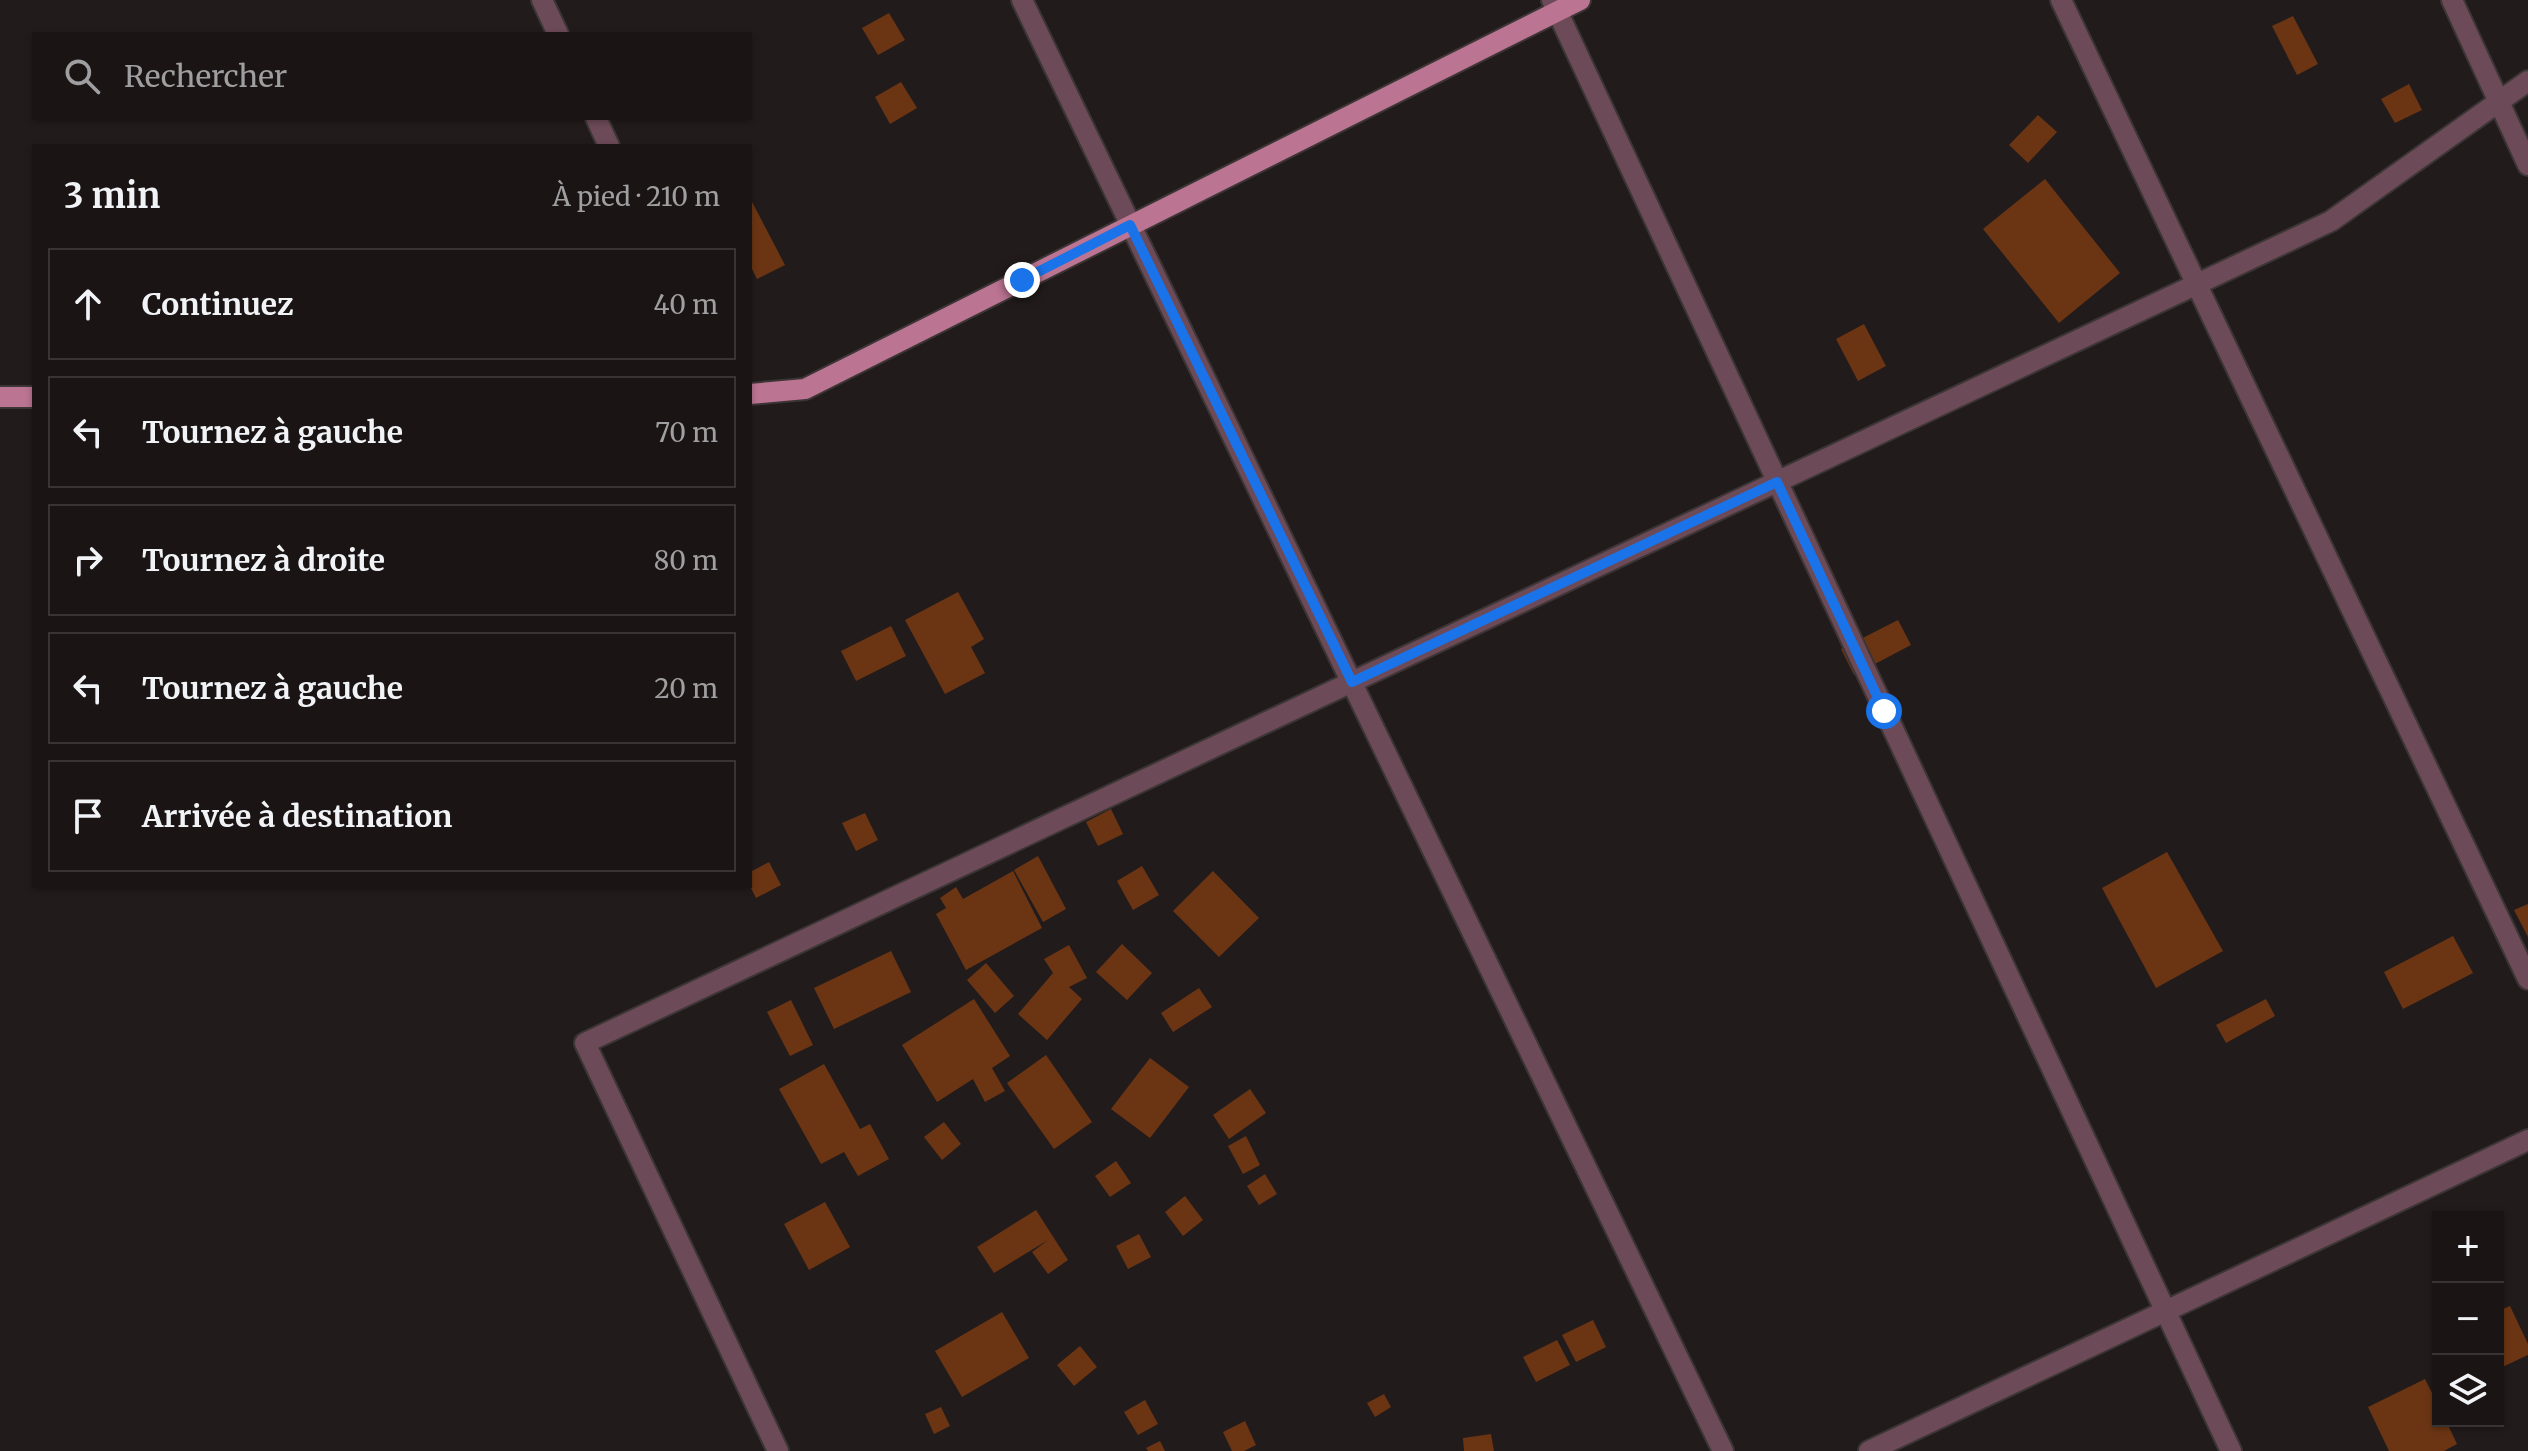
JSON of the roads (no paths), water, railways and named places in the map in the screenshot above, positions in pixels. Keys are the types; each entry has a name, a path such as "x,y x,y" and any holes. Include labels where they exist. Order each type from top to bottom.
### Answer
{"main road":[{"path":"752,394 805,389 1554,6 1580,0"},
{"path":"0,397 32,397"}],"street":[{"path":"542,0 557,32"},
{"path":"1022,0 1723,1451"},
{"path":"2061,0 2528,979"},
{"path":"2452,0 2528,165"},
{"path":"1554,6 2231,1451"},
{"path":"778,1451 585,1043 2331,221 2528,81"},
{"path":"597,120 608,144"},
{"path":"1869,1451 2528,1140"}]}
